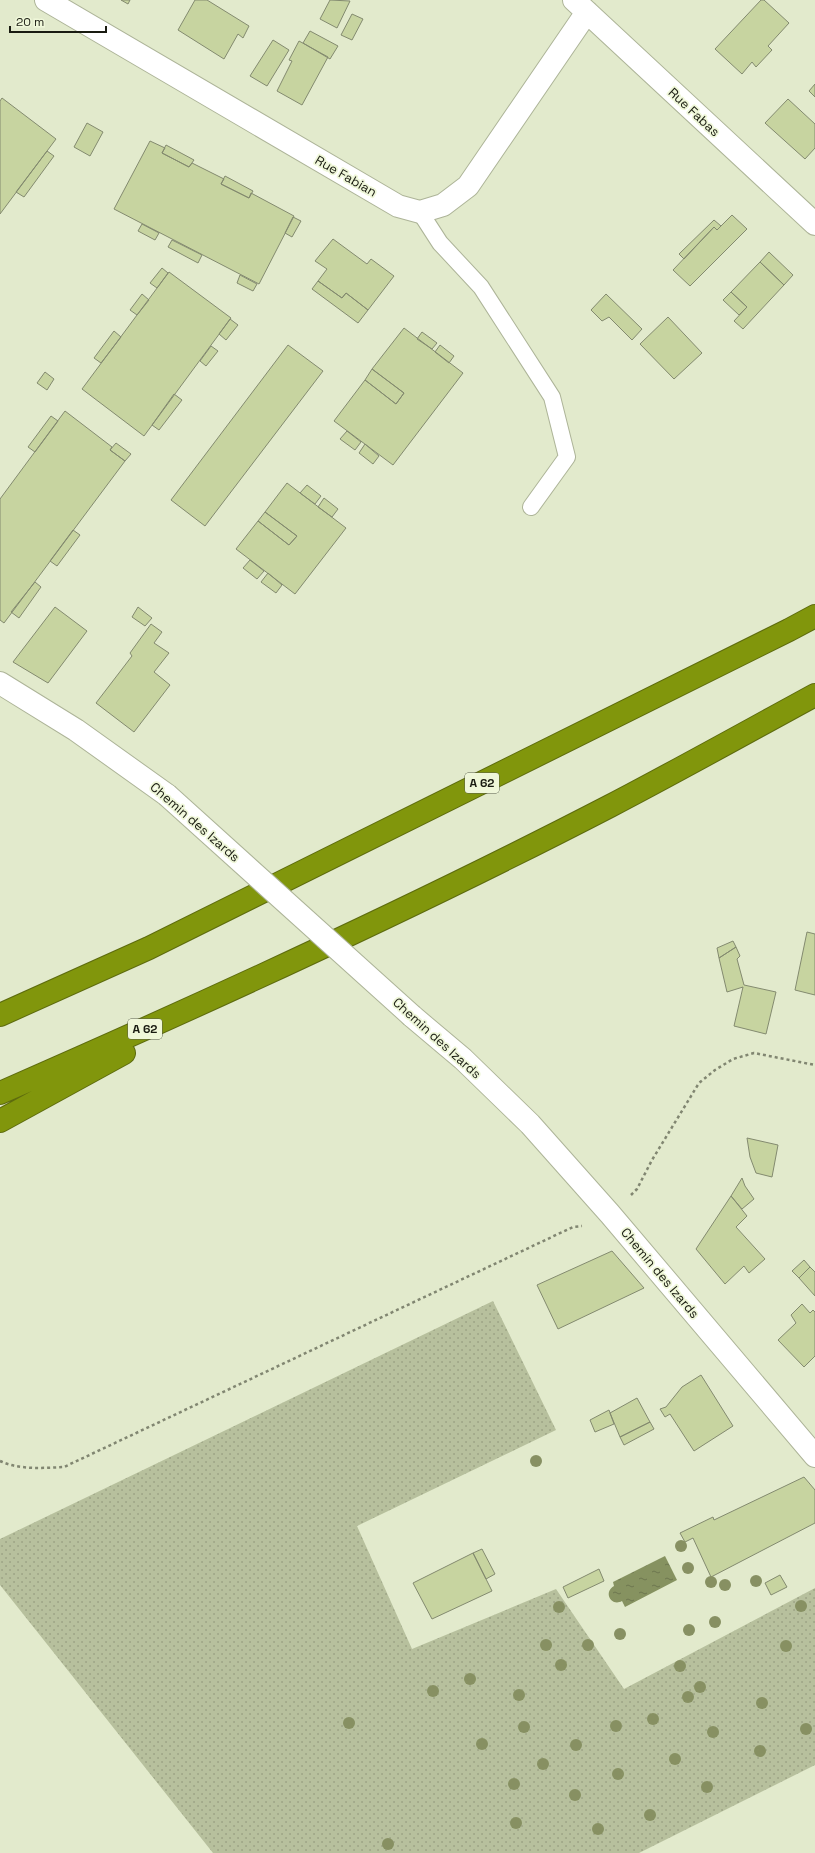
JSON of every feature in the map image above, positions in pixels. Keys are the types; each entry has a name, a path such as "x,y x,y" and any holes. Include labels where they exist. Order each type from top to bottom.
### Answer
{"highway":[{"name":"A 62","path":"0,1015 149,948 815,616"},
{"name":"A 62","path":"0,1093 105,1047 445,889 612,805 815,695"},
{"path":"0,1001 149,948"},
{"path":"0,1121 290,962"}],"street":[{"name":"Rue Fabian","path":"46,0 398,206 420,212"},
{"path":"420,212 443,205 468,186 580,6"},
{"name":"Rue Fabas","path":"580,6 815,224"},
{"name":"Chemin des Izards","path":"0,683 76,730 167,795 412,1016 462,1059 530,1124 610,1214 815,1456"}],"lane":[{"path":"420,212 440,243 481,287 552,396 567,457 531,507"}],"path":[{"path":"627,1199 637,1189 652,1160 699,1083 715,1070 733,1059 754,1053 815,1065"},
{"path":"0,1461 6,1464 34,1469 64,1467 573,1228 589,1225"}],"shaded area":[{"path":"493,1301 556,1430 357,1526 412,1649 556,1589 624,1689 815,1588 815,1765 639,1853 213,1853 0,1585 0,1539"}],"water":[{"path":"665,1556 677,1580 625,1607 622,1601 615,1602 610,1598 609,1592 614,1586 613,1582"}],"building":[{"path":"121,0 130,0 128,4"},
{"path":"195,0 207,0 249,26 243,38 238,34 224,59 178,30"},
{"path":"330,0 350,1 337,28 320,19"},
{"path":"761,0 764,0 789,23 768,46 772,50 756,67 752,62 742,74 715,49"},
{"path":"352,14 363,19 352,40 341,35"},
{"path":"310,31 338,46 330,59 303,43"},
{"path":"273,40 289,50 267,86 250,76"},
{"path":"299,41 328,57 302,105 277,91 292,61 289,60"},
{"path":"815,84 815,97 809,91"},
{"path":"2,98 56,139 0,214 0,101"},
{"path":"788,99 815,124 815,148 805,159 765,123"},
{"path":"87,123 103,132 90,156 74,147"},
{"path":"150,141 165,148 162,153 189,167 192,163 224,179 221,184 249,198 251,193 294,216 259,284 114,209"},
{"path":"166,145 194,160 189,167 162,153"},
{"path":"47,151 54,156 24,197 16,192"},
{"path":"225,176 253,191 249,198 221,184"},
{"path":"732,215 747,229 690,286 673,270 714,227 717,230"},
{"path":"293,217 301,221 292,237 285,233"},
{"path":"714,220 721,226 717,230 714,227 684,259 679,254"},
{"path":"142,224 159,233 155,240 138,231"},
{"path":"333,239 367,264 371,259 394,276 368,310 346,293 342,298 318,281 327,269 315,261"},
{"path":"172,240 202,255 198,263 168,247"},
{"path":"769,252 793,275 784,285 760,262"},
{"path":"760,262 784,285 743,329 734,321 747,307 731,292"},
{"path":"162,268 168,273 157,288 150,283"},
{"path":"169,272 231,318 144,436 82,389"},
{"path":"240,275 257,284 253,291 237,283"},
{"path":"318,281 342,298 346,293 368,310 358,323 312,289"},
{"path":"731,292 747,307 739,315 723,300"},
{"path":"142,294 149,300 137,315 130,310"},
{"path":"606,294 642,329 632,340 609,317 602,321 591,310"},
{"path":"668,317 702,353 674,379 640,344"},
{"path":"230,319 238,325 226,340 219,334"},
{"path":"404,328 463,373 393,465 334,421 365,380 396,404 404,393 372,369"},
{"path":"114,331 121,337 101,363 94,358"},
{"path":"422,332 437,343 432,349 417,339"},
{"path":"288,345 323,371 205,526 171,500"},
{"path":"440,345 454,356 449,363 435,352"},
{"path":"211,346 218,351 206,366 200,361"},
{"path":"372,369 404,393 396,404 365,380"},
{"path":"45,372 54,379 47,390 37,383"},
{"path":"174,394 182,400 159,430 152,425"},
{"path":"65,411 112,447 110,450 125,461 4,623 0,620 0,499"},
{"path":"51,416 58,421 35,452 28,447"},
{"path":"347,431 361,442 355,450 340,439"},
{"path":"116,443 131,454 125,461 110,450"},
{"path":"365,444 379,456 373,464 359,453"},
{"path":"287,483 346,528 295,594 236,549 258,521 289,545 297,536 265,512"},
{"path":"307,485 321,496 315,504 300,493"},
{"path":"324,498 338,509 332,517 318,507"},
{"path":"265,512 297,536 289,545 258,521"},
{"path":"73,530 80,535 57,566 50,561"},
{"path":"250,560 264,571 257,579 243,568"},
{"path":"268,573 282,585 276,593 261,582"},
{"path":"35,582 41,587 19,618 11,612"},
{"path":"55,607 87,631 48,683 13,662"},
{"path":"138,607 152,618 145,626 132,617"},
{"path":"151,624 162,632 154,643 169,653 154,672 170,685 134,732 96,703 132,656 130,653"},
{"path":"807,932 815,934 815,995 795,990"},
{"path":"733,941 736,947 719,958 717,948"},
{"path":"736,947 740,956 737,959 744,985 776,992 766,1034 734,1026 743,987 727,992 719,958"},
{"path":"747,1138 778,1145 772,1177 756,1173 750,1157"},
{"path":"742,1178 745,1186 754,1199 742,1209 731,1196"},
{"path":"731,1196 747,1216 736,1227 765,1259 749,1273 744,1266 725,1284 696,1249"},
{"path":"612,1251 644,1288 558,1329 537,1285"},
{"path":"804,1260 810,1267 799,1278 792,1271"},
{"path":"810,1267 815,1272 815,1296 799,1278"},
{"path":"802,1304 810,1313 813,1310 815,1312 815,1356 804,1367 778,1340 796,1323 791,1315"},
{"path":"701,1375 733,1426 694,1451 670,1414 665,1417 660,1409 666,1407 682,1387"},
{"path":"637,1398 650,1422 620,1437 610,1413"},
{"path":"609,1410 614,1424 595,1432 590,1420"},
{"path":"650,1422 654,1429 624,1445 620,1437"},
{"path":"804,1477 815,1490 815,1523 711,1577 693,1538 685,1542 680,1533 713,1517 714,1520"},
{"path":"482,1549 495,1574 486,1579 473,1553"},
{"path":"473,1553 492,1591 432,1619 413,1583"},
{"path":"599,1569 604,1581 568,1598 563,1587"},
{"path":"780,1575 787,1587 771,1595 765,1583"}]}
